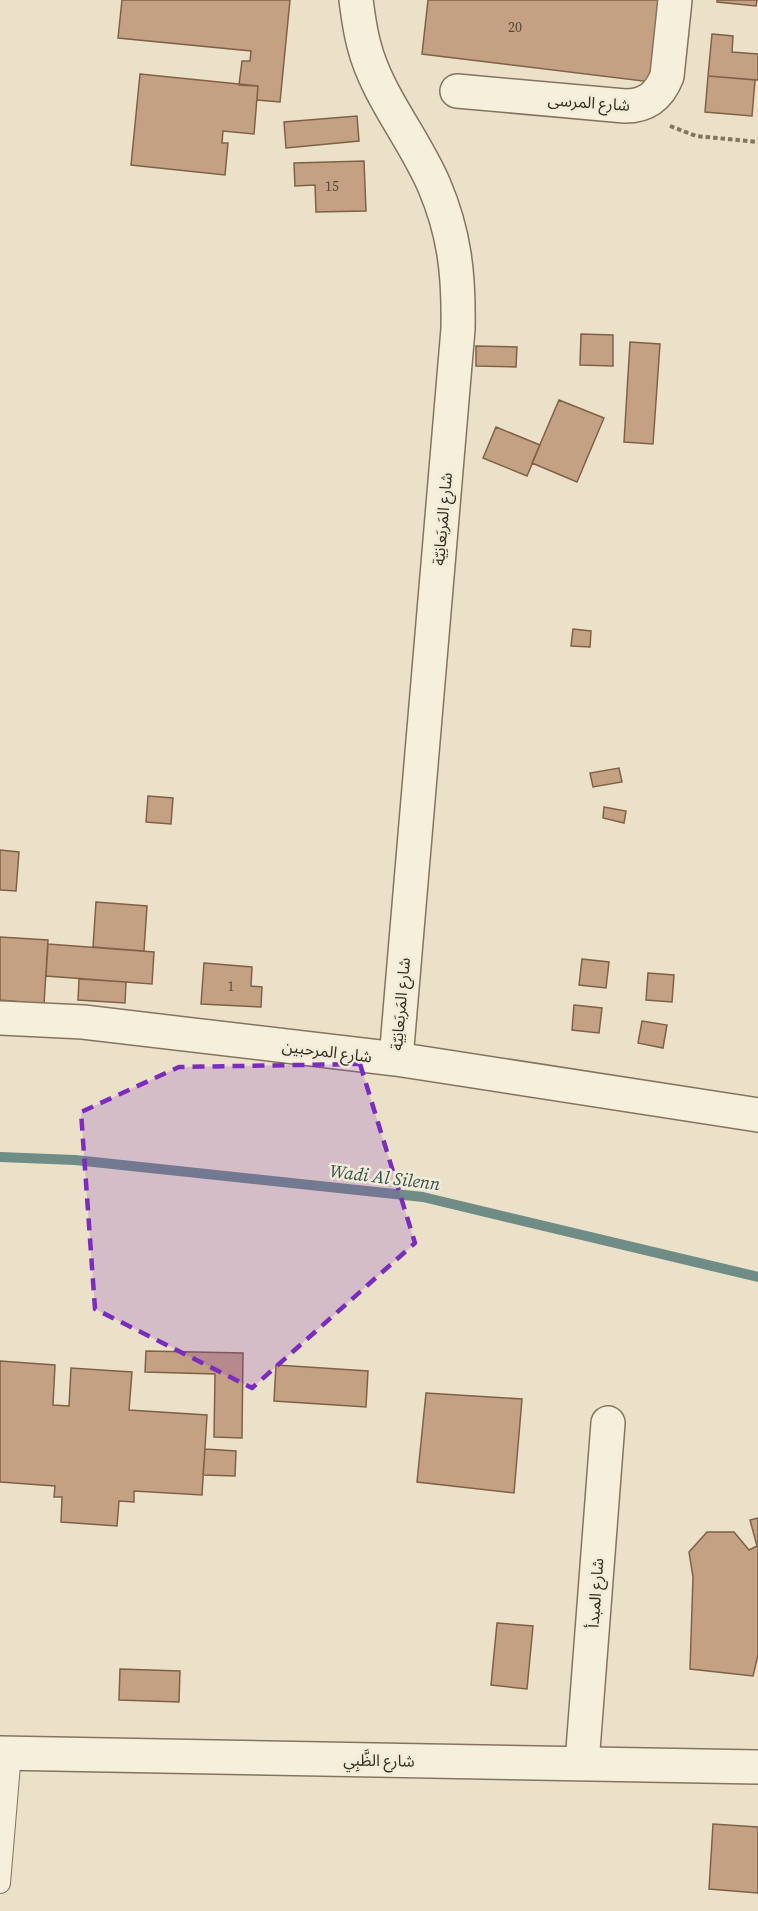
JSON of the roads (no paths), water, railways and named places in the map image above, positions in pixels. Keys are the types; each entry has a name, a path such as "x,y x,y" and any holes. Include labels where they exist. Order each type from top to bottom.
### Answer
{"street":[{"name":"شارع المَربَعانِيّة","path":"356,0 364,47 380,85 413,141 435,186 451,232 459,280 458,341 396,1059"},
{"name":"شارع المرسى","path":"457,92 625,106 645,104 663,88 667,76 675,0"},
{"name":"شارع المرحبين","path":"0,1018 83,1022 396,1059 758,1115"},
{"name":"شارع المبدأ","path":"582,1763 608,1424"},
{"name":"شارع الظَّبِي","path":"5,1753 758,1767"}],"lane":[{"path":"0,1883 5,1753"}],"waterway":[{"name":"Wadi Al Silenn","path":"0,1157 75,1160 423,1197 758,1277"}]}
